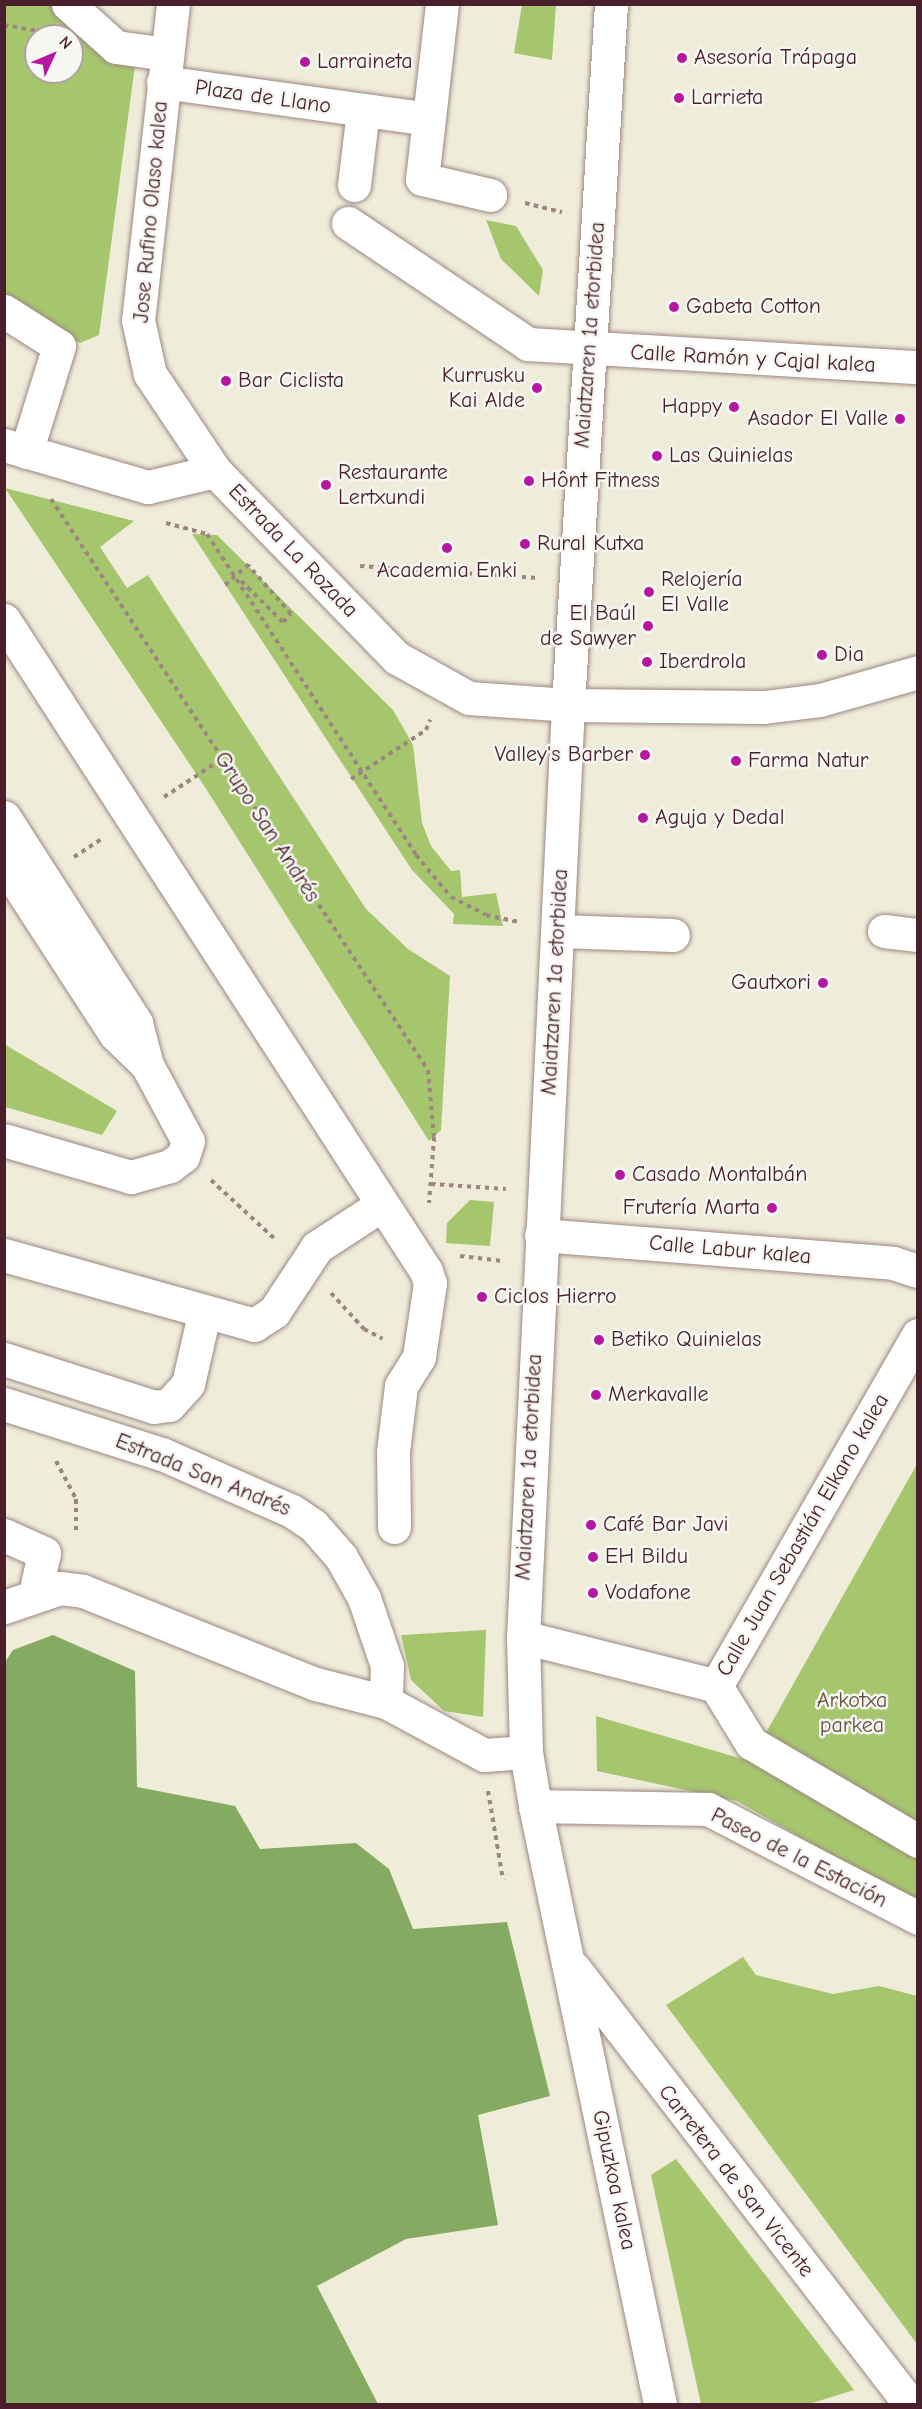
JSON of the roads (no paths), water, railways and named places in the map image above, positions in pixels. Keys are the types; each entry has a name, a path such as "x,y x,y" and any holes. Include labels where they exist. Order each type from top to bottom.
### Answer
{"street":[{"name":"Plaza de Llano","path":"68,4 116,47 164,68 363,111 428,119"},
{"name":"Jose Rufino Olaso kalea","path":"173,4 164,68 138,320 142,349 150,374 215,471"},
{"path":"442,4 422,179 490,195"},
{"name":"Maiatzaren 1a etorbidea","path":"564,1956 526,1752 523,1636 568,705 611,4"},
{"name":"Plaza de Llano","path":"354,185 363,111"},
{"name":"Calle Ramón y Cajal kalea","path":"348,223 528,344 589,350 918,367"},
{"path":"4,311 59,346 15,448"},
{"name":"Estrada La Rozada","path":"15,448 148,487 215,471 397,658 441,688 498,703 764,706 820,700 918,672"},
{"path":"4,620 380,1206 411,1250 430,1283 419,1357 401,1386 393,1451 394,1527"},
{"path":"4,817 136,1023 147,1065 188,1142 183,1156 158,1173 116,1174 4,1140"},
{"path":"4,863 115,1034 147,1065"},
{"path":"559,928 673,935"},
{"path":"884,931 918,935"},
{"path":"4,1255 204,1314 246,1325 262,1323 317,1246 380,1206"},
{"name":"Calle Labur kalea","path":"540,1249 892,1263 918,1271"},
{"path":"4,1359 154,1407 169,1405 188,1384 204,1314"},
{"name":"Calle Juan Sebastián Elkano kalea","path":"523,1636 716,1686 918,1335"},
{"name":"Estrada San Andrés","path":"4,1404 162,1454 292,1511 313,1525 341,1557 364,1598 387,1666 386,1702"},
{"path":"4,1535 44,1552 48,1591"},
{"path":"4,1607 48,1591 108,1598 316,1684 386,1702 484,1755 526,1752"},
{"path":"716,1686 751,1743 918,1841"},
{"name":"Paseo de la Estación","path":"535,1806 708,1809 918,1918"},
{"name":"Gipuzkoa kalea","path":"564,1956 660,2404"},
{"name":"Carretera de San Vicente","path":"564,1956 910,2404"}],"place":[{"name":"Asesoría Trápaga","path":"682,58"},
{"name":"Larraineta","path":"305,62"},
{"name":"Larrieta","path":"679,98"},
{"name":"Gabeta Cotton","path":"674,307"},
{"name":"Bar Ciclista","path":"226,381"},
{"name":"Kurrusku Kai Alde","path":"537,388"},
{"name":"Happy","path":"734,407"},
{"name":"Asador El Valle","path":"900,419"},
{"name":"Las Quinielas","path":"657,456"},
{"name":"Hônt Fitness","path":"529,481"},
{"name":"Restaurante Lertxundi","path":"326,485"},
{"name":"Rural Kutxa","path":"525,544"},
{"name":"Academia Enki","path":"447,548"},
{"name":"Relojería El Valle","path":"649,592"},
{"name":"El Baúl de Sawyer","path":"648,626"},
{"name":"Dia","path":"822,655"},
{"name":"Iberdrola","path":"647,662"},
{"name":"Valley's Barber","path":"645,755"},
{"name":"Farma Natur","path":"736,761"},
{"name":"Aguja y Dedal","path":"643,818"},
{"name":"Gautxori","path":"823,983"},
{"name":"Casado Montalbán","path":"620,1175"},
{"name":"Frutería Marta","path":"772,1208"},
{"name":"Ciclos Hierro","path":"482,1297"},
{"name":"Betiko Quinielas","path":"599,1340"},
{"name":"Merkavalle","path":"596,1395"},
{"name":"Café Bar Javi","path":"591,1525"},
{"name":"EH Bildu","path":"593,1557"},
{"name":"Vodafone","path":"593,1593"}],"park label":[{"name":"Arkotxa parkea","path":"852,1712"}]}
